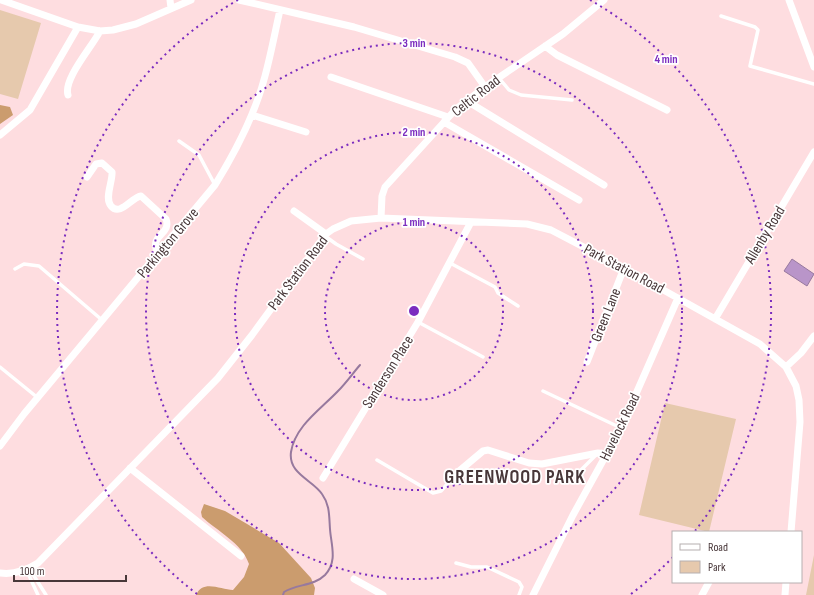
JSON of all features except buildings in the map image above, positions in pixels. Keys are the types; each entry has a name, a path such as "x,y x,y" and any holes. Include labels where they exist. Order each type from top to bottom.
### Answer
{"street":[{"path":"1,0 78,27 100,32 136,24 191,0"},
{"path":"170,0 171,8"},
{"path":"239,0 354,26 455,57 468,63 485,87"},
{"name":"Celtic Road","path":"381,218 382,196 385,187 446,120 485,87 563,34 604,0"},
{"path":"790,0 814,67"},
{"name":"Parkington Grove","path":"0,446 215,185 234,153 252,115 265,76 280,10"},
{"path":"0,135 30,110 78,27"},
{"path":"68,96 66,87 72,74 100,32"},
{"path":"544,46 557,55 667,110"},
{"path":"331,77 446,120 579,200"},
{"path":"467,101 604,185"},
{"path":"252,115 306,132"},
{"name":"Allenby Road","path":"715,319 814,152"},
{"path":"87,177 96,164 102,163 112,172 109,202 112,207 115,209 122,208 136,197 141,196 166,219 166,228 155,242 154,246 158,254"},
{"path":"294,211 325,235"},
{"name":"Park Station Road","path":"0,573 18,572 28,569 38,563 218,378 252,335 325,235 344,223 381,218 527,224 544,227 624,268 760,344 786,367 796,386 799,400 800,422 791,531"},
{"name":"Sanderson Place","path":"323,478 418,322 471,222"},
{"name":"Green Lane","path":"587,362 624,268"},
{"name":"Havelock Road","path":"533,595 573,515 621,428 678,298"},
{"path":"786,367 801,353 814,336"},
{"path":"458,472 483,451 488,450 537,464 598,452 607,454"},
{"path":"130,468 241,556"},
{"path":"354,579 383,595"},
{"path":"702,595 708,583"},
{"path":"785,595 786,583"}],"lane":[{"path":"720,16 754,26 758,30 750,66 814,84"},
{"path":"499,78 509,90 521,96 572,100"},
{"path":"178,141 199,155 215,185"},
{"path":"325,235 336,244 362,259"},
{"path":"450,263 495,287 498,293 518,306"},
{"path":"15,269 24,264 39,266 103,321"},
{"path":"418,322 483,356"},
{"path":"0,368 38,398"},
{"path":"544,391 621,428"},
{"path":"578,473 598,452"},
{"path":"377,460 433,493 441,491 458,472"},
{"path":"456,563 471,567 487,567 519,582 522,587 519,595"},
{"path":"28,569 38,595"},
{"path":"28,569 46,595"}],"green space":[{"path":"0,10 41,23 18,99 0,94"},
{"path":"665,403 736,419 709,531 639,515"},
{"path":"814,555 814,595 806,595"}],"shaded area":[{"path":"0,105 10,107 13,115 0,124"},
{"path":"792,259 814,274 807,286 784,271"},
{"path":"204,504 225,511 279,543 311,578 315,588 314,595 196,595 203,587 208,586 233,590 244,577 249,564 246,557 235,544 202,517 201,512"}],"waterway":[{"path":"283,595 284,592 289,589 321,579 329,570 333,559 328,506 325,498 318,489 302,476 293,466 291,460 293,443 303,426 341,388 360,365"}],"district":[{"name":"GREENWOOD PARK","path":"515,477"}]}
